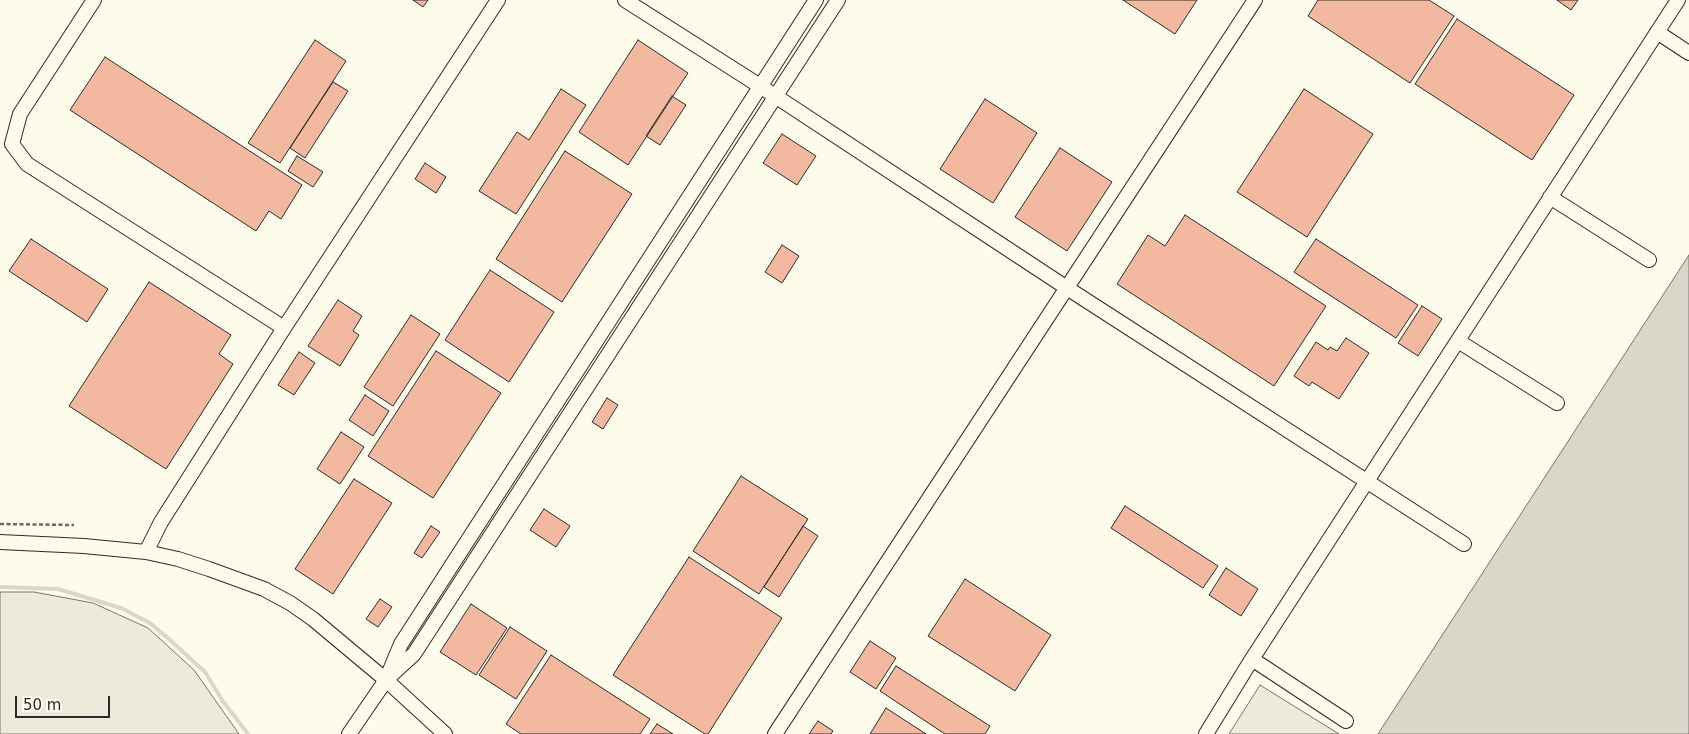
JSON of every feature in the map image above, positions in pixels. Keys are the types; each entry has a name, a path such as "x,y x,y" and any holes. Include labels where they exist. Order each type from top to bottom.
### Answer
{"street":[{"path":"94,0 20,114 12,144 27,164 284,328"},
{"path":"146,552 161,522 284,328 498,0"},
{"path":"625,0 776,96 1067,288 1464,544"},
{"path":"349,734 386,680 406,635 816,0"},
{"path":"386,680 414,654 838,0"},
{"path":"775,734 1255,0"},
{"path":"1212,732 1252,659 1678,0"},
{"path":"1657,32 1689,54"},
{"path":"1550,197 1649,260"},
{"path":"1458,341 1558,403"},
{"path":"0,542 84,546 146,552 178,558 264,590 290,603 313,619 386,680 445,734"},
{"path":"1252,659 1346,721"}],"path":[{"path":"0,524 74,524"}],"shaded area":[{"path":"1689,255 1689,734 1378,734"},
{"path":"0,592 34,592 93,603 148,628 194,670 239,734 0,734"},
{"path":"1260,685 1339,734 1229,734"}],"building":[{"path":"413,0 428,0 423,7"},
{"path":"1123,0 1197,0 1175,34"},
{"path":"1318,0 1429,0 1454,16 1410,83 1308,16"},
{"path":"1557,0 1578,0 1571,10"},
{"path":"1457,19 1574,95 1532,160 1415,84"},
{"path":"315,40 346,61 280,163 248,143"},
{"path":"638,40 688,73 628,165 579,132"},
{"path":"105,57 302,185 281,219 269,211 256,231 70,110"},
{"path":"333,82 348,91 305,158 290,148"},
{"path":"561,89 586,105 516,214 479,191 517,132 529,140"},
{"path":"1304,89 1373,134 1307,237 1237,192"},
{"path":"672,96 686,105 660,145 646,136"},
{"path":"985,99 1037,133 993,203 940,169"},
{"path":"782,134 816,156 797,185 763,163"},
{"path":"1060,148 1112,182 1067,251 1015,217"},
{"path":"565,151 632,194 562,302 496,259"},
{"path":"297,156 323,172 313,187 288,171"},
{"path":"425,163 446,177 436,193 415,179"},
{"path":"1185,215 1326,306 1274,386 1117,284 1148,235 1165,246"},
{"path":"31,239 108,289 87,322 9,271"},
{"path":"1316,239 1418,305 1396,338 1294,272"},
{"path":"782,245 799,256 782,283 765,272"},
{"path":"490,270 554,312 509,382 445,340"},
{"path":"149,282 231,335 219,354 233,364 166,469 69,406"},
{"path":"338,300 362,316 353,331 359,335 340,366 308,346"},
{"path":"1422,306 1442,319 1418,356 1398,343"},
{"path":"411,315 440,334 393,406 364,387"},
{"path":"1346,338 1369,353 1339,399 1312,382 1309,386 1294,376 1316,342 1328,350 1330,347 1337,351"},
{"path":"436,351 501,393 433,498 368,456"},
{"path":"299,352 315,363 294,395 278,385"},
{"path":"365,395 389,411 373,436 349,420"},
{"path":"607,398 618,405 603,429 592,422"},
{"path":"341,432 364,447 340,484 317,469"},
{"path":"741,476 808,519 759,594 693,551"},
{"path":"354,479 392,503 333,594 295,569"},
{"path":"1125,506 1218,566 1203,588 1111,528"},
{"path":"544,509 570,526 556,547 530,530"},
{"path":"431,526 440,532 422,558 414,553"},
{"path":"803,526 818,536 779,597 764,587"},
{"path":"689,557 782,618 708,734 705,734 613,675"},
{"path":"1226,568 1258,589 1241,616 1209,595"},
{"path":"965,579 1051,635 1015,691 928,636"},
{"path":"380,599 392,607 378,627 366,619"},
{"path":"471,604 507,628 476,675 440,652"},
{"path":"510,627 547,651 516,699 479,675"},
{"path":"870,641 896,658 876,689 850,672"},
{"path":"551,655 650,719 640,734 521,734 506,724"},
{"path":"896,666 990,726 985,734 945,734 880,691"},
{"path":"886,708 926,734 870,734"},
{"path":"818,721 833,731 831,734 809,734"},
{"path":"657,724 673,734 650,734"}],"waterway":[{"path":"0,587 58,589 121,608 150,623 205,672 222,700 248,734"}]}
